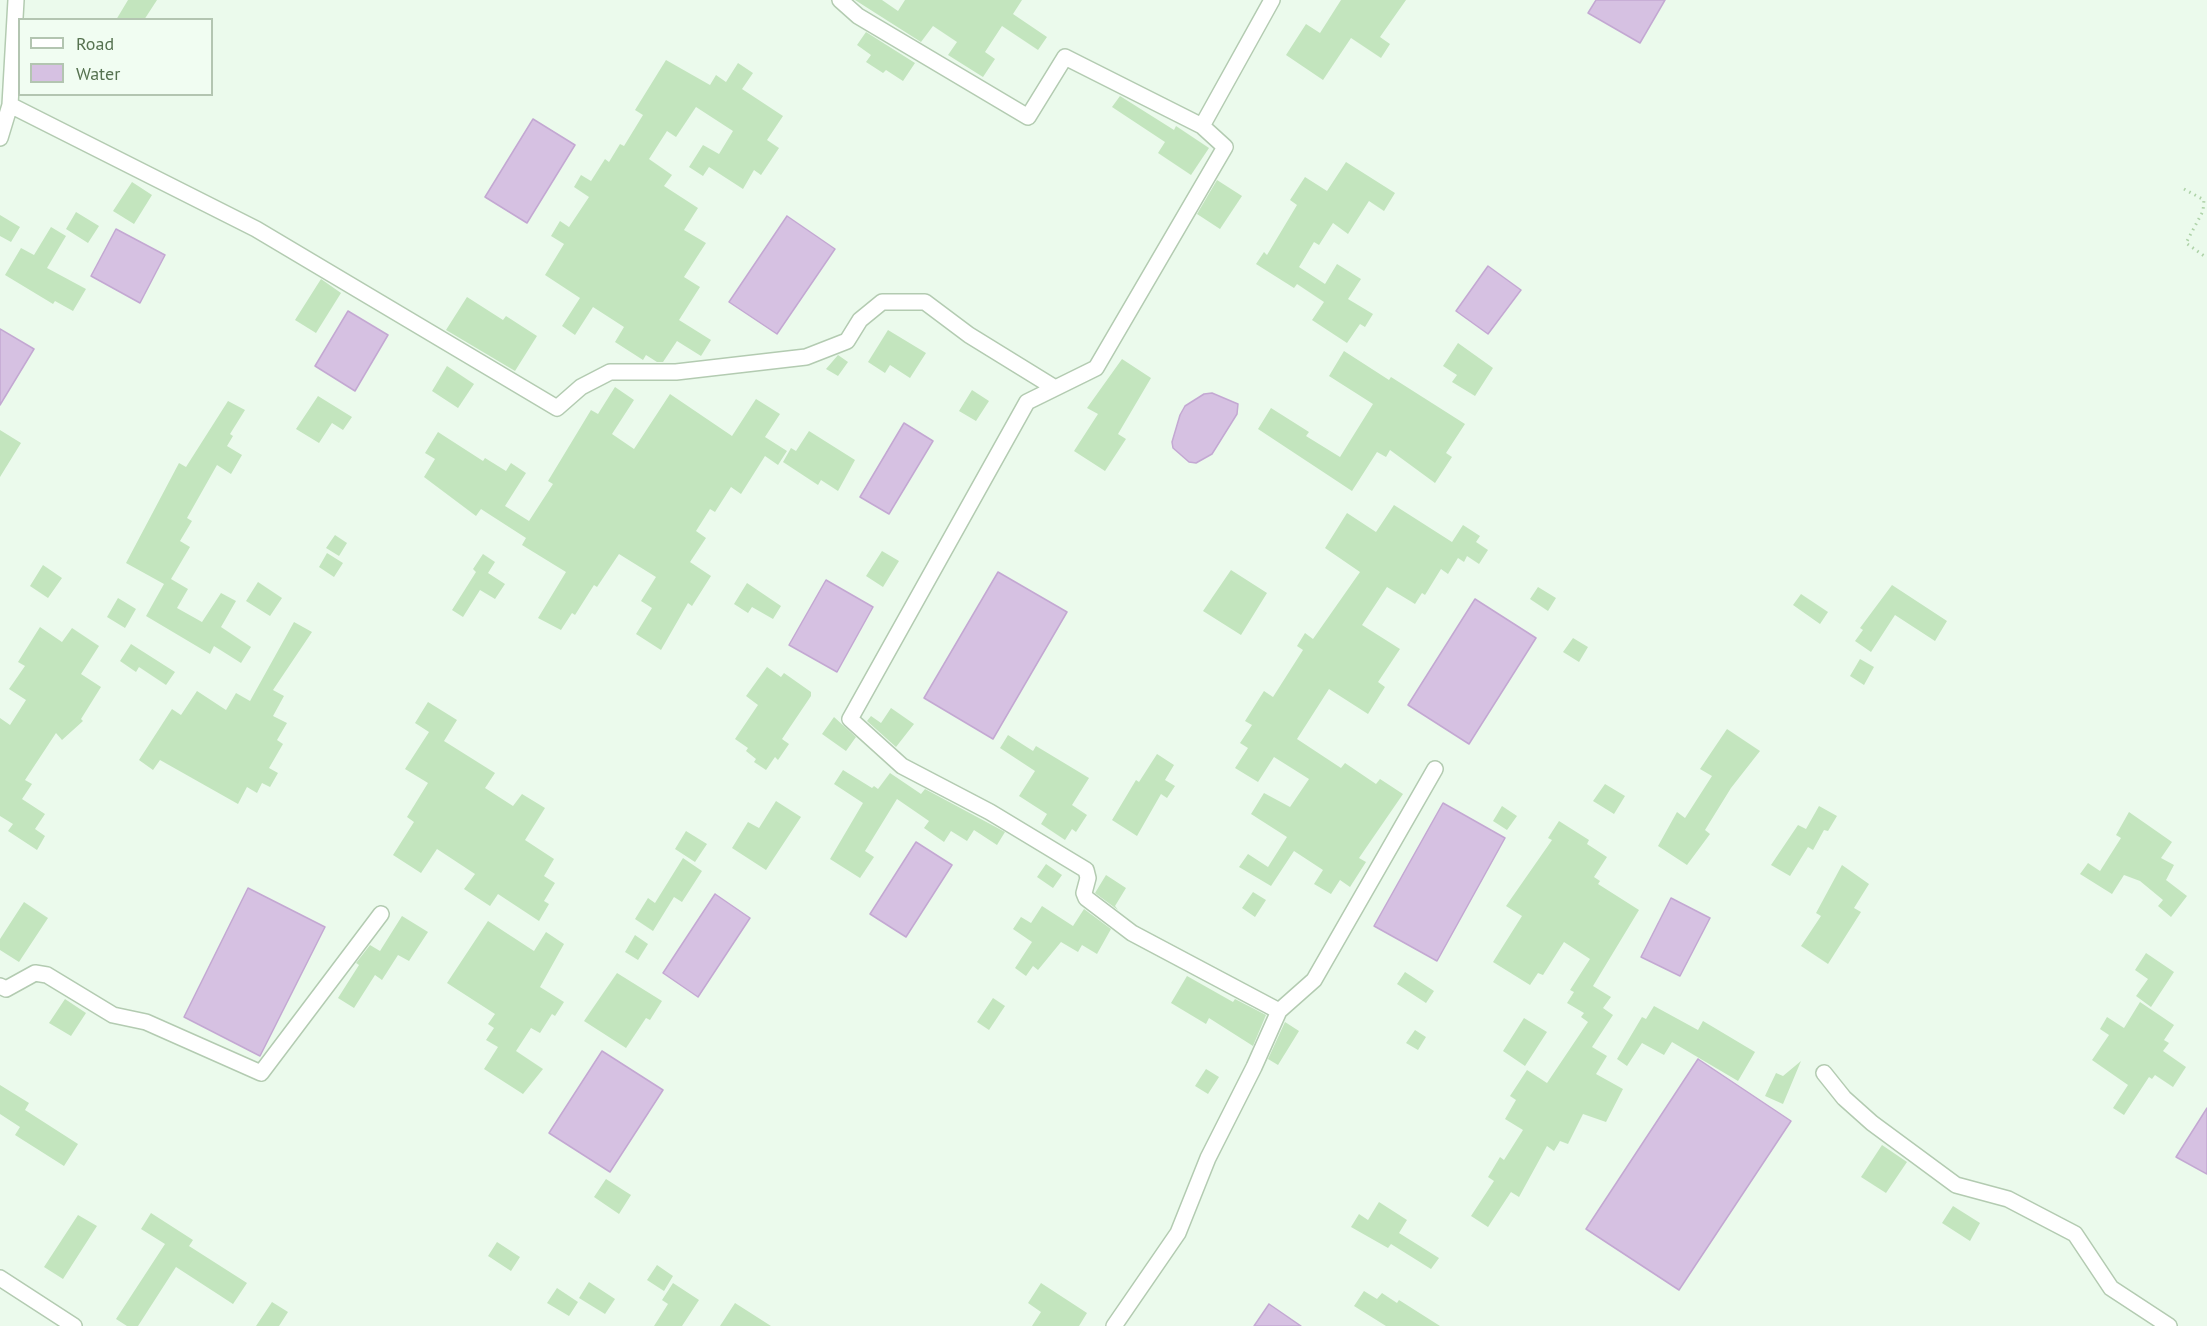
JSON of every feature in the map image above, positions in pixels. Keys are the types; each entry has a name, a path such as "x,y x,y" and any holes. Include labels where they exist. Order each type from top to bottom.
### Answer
{"street":[{"path":"0,138 10,105 16,0"},
{"path":"840,0 858,16 1028,117 1065,57 1202,126 1225,147 1096,368 1027,402 850,719 902,766 990,812 1086,870 1088,878 1084,893 1086,898 1132,933 1279,1011"},
{"path":"1202,126 1272,0"},
{"path":"10,105 256,229 557,408 580,387 610,372 675,372 806,357 847,341 860,320 882,302 925,302 969,335 1054,388"},
{"path":"1114,1326 1178,1233 1208,1158 1254,1068 1279,1011 1314,980 1435,769"},
{"path":"0,986 6,989 35,973 47,975 113,1015 146,1022 261,1073 381,914"},
{"path":"1824,1073 1844,1098 1872,1123 1956,1185 2008,1199 2075,1234 2110,1288 2169,1326"},
{"path":"0,1278 74,1326"}],"path":[{"path":"2184,189 2204,200 2203,211 2186,243 2207,258"}],"water":[{"path":"1596,0 1665,0 1640,43 1588,13"},
{"path":"533,119 575,145 527,223 485,197"},
{"path":"787,216 835,249 777,334 729,302"},
{"path":"116,229 165,255 140,303 91,276"},
{"path":"1488,266 1521,290 1488,334 1456,311"},
{"path":"348,311 388,335 355,391 315,366"},
{"path":"0,329 34,349 0,405"},
{"path":"1212,393 1238,404 1237,414 1212,454 1196,463 1189,462 1173,448 1172,442 1180,415 1185,406 1204,394"},
{"path":"904,423 933,441 889,514 860,497"},
{"path":"998,572 1067,612 993,739 924,698"},
{"path":"826,580 873,607 837,672 789,645"},
{"path":"1475,599 1536,638 1469,744 1408,705"},
{"path":"1443,803 1505,838 1437,961 1374,926"},
{"path":"916,842 952,865 906,937 870,914"},
{"path":"248,888 325,927 260,1056 184,1017"},
{"path":"715,894 750,918 698,997 663,973"},
{"path":"1671,898 1710,918 1680,976 1641,957"},
{"path":"602,1051 663,1090 610,1172 549,1133"},
{"path":"1698,1059 1791,1121 1679,1290 1586,1229"},
{"path":"2207,1108 2207,1174 2176,1157"},
{"path":"1269,1304 1301,1326 1254,1326"}],"building":[{"path":"128,0 157,0 145,18 117,18"},
{"path":"855,0 882,0 898,11 905,0 1022,0 1013,14 1047,37 1038,50 1002,26 985,52 995,59 983,77 948,55 957,42 933,26 921,42"},
{"path":"1341,0 1406,0 1380,37 1390,44 1381,58 1351,38 1323,80 1286,55 1306,24 1320,33"},
{"path":"866,32 915,63 903,81 886,70 883,73 866,62 871,55 857,45"},
{"path":"666,60 710,85 716,75 726,82 738,63 753,73 742,89 783,116 767,140 779,148 761,175 754,170 743,189 709,167 703,176 689,167 703,145 719,154 733,131 696,107 676,137 667,131 649,159 672,175 664,186 698,208 684,230 706,243 684,277 700,287 679,320 711,340 701,356 677,341 663,362 657,362 646,355 643,360 615,342 624,327 593,307 575,335 562,326 580,298 545,275 564,244 551,236 560,221 569,227 589,197 574,187 581,175 591,181 605,159 609,162 620,144 624,146 643,115 635,110"},
{"path":"1120,96 1174,130 1176,126 1209,148 1191,175 1158,153 1165,142 1112,107"},
{"path":"1346,162 1395,193 1384,211 1369,201 1348,234 1333,223 1319,245 1314,242 1299,267 1325,284 1337,264 1361,279 1348,299 1373,314 1365,327 1360,324 1347,343 1312,320 1324,302 1297,284 1294,288 1256,264 1264,252 1267,255 1297,205 1290,200 1305,177 1327,191"},
{"path":"1217,180 1242,196 1220,229 1197,214"},
{"path":"132,182 152,195 134,224 113,211"},
{"path":"76,212 99,226 88,243 66,229"},
{"path":"0,215 20,227 11,242 0,236"},
{"path":"51,227 66,236 47,268 86,289 73,311 55,301 53,304 5,275 21,248 34,255"},
{"path":"321,279 341,293 316,333 295,320"},
{"path":"467,297 503,320 506,316 537,336 515,371 446,330"},
{"path":"888,330 926,353 910,378 890,365 885,373 868,362"},
{"path":"1458,343 1493,368 1475,396 1452,382 1457,375 1443,366"},
{"path":"1344,351 1389,380 1391,377 1465,424 1446,453 1452,457 1435,483 1390,450 1386,457 1377,452 1352,491 1258,429 1271,408 1309,432 1306,436 1340,457 1373,404 1329,376"},
{"path":"838,355 848,362 838,376 826,369"},
{"path":"1122,359 1151,378 1118,434 1126,439 1105,471 1074,451 1098,414 1087,408"},
{"path":"447,366 474,384 458,408 432,391"},
{"path":"615,387 634,400 612,434 634,449 670,394 732,436 756,399 780,414 765,437 787,451 778,465 765,456 741,494 731,487 715,512 710,509 696,531 706,538 690,562 711,576 692,606 688,603 661,650 636,634 652,608 641,601 656,577 619,554 597,587 594,585 575,615 572,613 561,630 538,618 566,572 522,545 526,538 481,509 476,516 424,477 435,459 425,453 438,432 483,461 485,458 506,471 511,463 526,473 505,506 529,521 553,484 548,481 591,410 598,414"},
{"path":"972,390 989,401 976,421 959,411"},
{"path":"318,396 352,417 343,430 332,423 319,443 296,429"},
{"path":"228,401 245,410 230,434 233,436 227,446 242,455 231,474 217,465 187,518 192,521 180,541 190,547 171,579 188,589 177,608 202,622 221,593 236,601 221,627 251,647 241,663 214,646 210,654 146,616 164,584 126,563 179,463 186,467"},
{"path":"0,430 21,443 0,477"},
{"path":"809,431 855,460 838,491 821,480 818,485 783,462 791,448 796,451"},
{"path":"1394,505 1452,542 1463,525 1480,536 1476,542 1488,550 1479,564 1467,556 1464,562 1458,558 1448,574 1441,569 1425,595 1422,593 1415,604 1387,587 1362,625 1400,649 1378,682 1385,687 1368,714 1329,689 1297,739 1341,768 1345,763 1376,784 1380,779 1403,794 1359,858 1366,862 1350,887 1340,880 1331,894 1314,884 1323,870 1294,851 1271,886 1239,867 1248,854 1268,867 1287,837 1251,814 1264,793 1290,807 1309,779 1274,757 1258,782 1235,768 1248,748 1240,743 1252,725 1245,721 1264,691 1273,697 1303,650 1297,646 1305,633 1313,639 1360,572 1325,548 1347,513 1376,532"},
{"path":"335,535 347,543 339,556 326,548"},
{"path":"882,551 899,561 883,587 866,576"},
{"path":"327,553 343,563 334,577 319,567"},
{"path":"483,554 495,562 488,573 505,584 495,599 480,590 463,617 452,610 476,572 473,569"},
{"path":"43,565 62,578 48,598 30,586"},
{"path":"1231,570 1267,593 1241,635 1203,611"},
{"path":"258,582 282,598 270,616 246,601"},
{"path":"747,583 781,606 773,619 752,607 748,613 734,604"},
{"path":"1892,585 1947,621 1935,641 1895,615 1871,652 1855,641 1863,630 1860,628"},
{"path":"1538,587 1556,598 1548,611 1530,599"},
{"path":"1801,594 1828,612 1820,624 1793,605"},
{"path":"118,598 136,609 125,628 107,617"},
{"path":"294,622 312,632 273,690 284,696 273,716 287,723 277,740 283,744 269,768 278,773 270,787 262,783 257,793 247,787 238,804 160,760 153,770 139,760 172,709 181,715 197,691 226,710 236,693 250,701"},
{"path":"40,627 62,642 72,628 99,646 81,674 101,687 81,719 83,721 62,740 56,733 25,780 32,784 22,799 45,814 35,829 45,836 37,850 8,831 13,824 0,816 0,718 10,725 26,700 9,689 25,666 18,662"},
{"path":"1573,638 1588,647 1579,662 1563,652"},
{"path":"131,644 175,672 166,685 139,667 136,672 120,661"},
{"path":"1860,659 1874,667 1864,685 1850,676"},
{"path":"767,667 781,677 784,673 811,692 811,696 782,739 789,744 778,760 775,757 766,770 754,762 756,759 746,751 748,748 735,739 758,705 746,696"},
{"path":"428,702 457,720 444,741 495,773 485,788 513,806 522,794 545,808 525,840 554,859 544,876 555,883 544,901 549,904 539,921 498,894 490,906 464,889 475,874 437,849 421,873 393,855 414,822 407,817 428,783 405,769 429,732 415,723"},
{"path":"891,708 914,724 896,747 867,721 871,716 881,723"},
{"path":"834,717 856,737 846,751 822,734"},
{"path":"1727,729 1760,751 1731,788 1705,830 1710,834 1687,865 1658,846 1677,812 1685,818 1712,776 1700,769"},
{"path":"1008,735 1033,751 1036,746 1089,778 1072,805 1087,815 1076,832 1072,829 1065,840 1041,824 1047,814 1019,796 1035,771 1000,748"},
{"path":"1157,754 1174,765 1165,780 1175,786 1167,798 1161,794 1137,836 1112,820 1136,780 1139,782"},
{"path":"843,770 872,788 874,786 878,789 890,773 921,794 925,789 1005,832 997,845 974,830 967,841 951,831 944,842 924,828 929,821 897,799 865,851 874,857 860,878 830,859 863,803 834,784"},
{"path":"1605,784 1625,796 1614,814 1593,801"},
{"path":"776,801 801,817 766,870 732,848 748,822 759,828"},
{"path":"1502,806 1517,816 1507,830 1493,821"},
{"path":"1819,806 1837,816 1828,831 1824,830 1813,850 1808,847 1790,876 1771,865 1798,825 1806,829"},
{"path":"2129,812 2172,842 2161,858 2174,865 2166,880 2187,896 2171,917 2158,906 2163,900 2140,881 2124,875 2112,894 2080,874 2088,863 2100,871 2121,838 2116,835"},
{"path":"1559,821 1589,840 1587,844 1607,857 1594,877 1600,881 1598,884 1639,910 1593,986 1611,997 1603,1008 1613,1015 1592,1047 1607,1056 1596,1074 1623,1089 1606,1122 1583,1114 1568,1144 1560,1141 1554,1151 1547,1146 1519,1197 1511,1192 1488,1227 1471,1216 1494,1181 1488,1177 1500,1157 1504,1160 1523,1130 1505,1119 1516,1100 1510,1096 1527,1070 1547,1083 1588,1022 1581,1017 1584,1013 1567,1003 1574,992 1570,990 1590,959 1564,942 1543,975 1538,973 1530,985 1493,962 1522,916 1506,906 1552,840 1548,838"},
{"path":"686,831 707,844 695,862 675,849"},
{"path":"683,858 702,871 682,902 674,897 653,931 635,919 648,898 655,903"},
{"path":"1046,864 1062,875 1053,888 1037,877"},
{"path":"1842,865 1869,884 1854,908 1861,912 1828,964 1801,946 1821,916 1816,913"},
{"path":"1106,875 1126,888 1115,906 1118,910 1095,893"},
{"path":"1253,892 1266,900 1255,917 1242,908"},
{"path":"24,902 48,918 19,962 0,950 0,939"},
{"path":"1042,906 1073,926 1084,909 1111,929 1097,954 1082,945 1078,952 1061,942 1038,970 1033,966 1026,976 1015,968 1032,942 1013,929 1021,917 1031,923"},
{"path":"402,916 428,932 409,961 398,955 382,980 375,975 354,1008 338,998 359,965 356,963 370,945 380,951"},
{"path":"488,921 534,951 546,932 564,944 540,987 564,1002 555,1016 552,1014 540,1033 531,1028 516,1051 543,1069 523,1094 484,1069 498,1047 486,1040 494,1028 488,1024 495,1014 447,983"},
{"path":"635,935 648,944 638,960 625,952"},
{"path":"2146,953 2174,972 2151,1007 2136,996 2148,979 2135,970"},
{"path":"1405,972 1434,991 1426,1003 1397,984"},
{"path":"617,973 662,1001 650,1020 646,1018 626,1048 584,1021"},
{"path":"1187,976 1233,1002 1235,999 1266,1015 1253,1046 1209,1018 1206,1024 1171,1003"},
{"path":"993,998 1005,1006 989,1030 977,1022"},
{"path":"65,999 86,1013 71,1036 49,1023"},
{"path":"2140,1002 2174,1025 2164,1040 2169,1043 2163,1051 2186,1067 2173,1087 2155,1075 2152,1079 2149,1077 2124,1115 2113,1108 2128,1085 2092,1060 2109,1035 2100,1029 2107,1017 2124,1028"},
{"path":"1654,1006 1698,1030 1703,1021 1755,1052 1738,1081 1672,1042 1664,1055 1642,1043 1627,1066 1617,1059 1642,1017 1646,1019"},
{"path":"1524,1018 1547,1032 1525,1066 1503,1051"},
{"path":"1285,1022 1299,1031 1278,1065 1268,1059"},
{"path":"1415,1030 1426,1037 1418,1050 1406,1043"},
{"path":"1801,1061 1783,1104 1765,1096 1776,1073 1783,1076"},
{"path":"1206,1069 1219,1077 1208,1094 1195,1086"},
{"path":"0,1085 29,1103 25,1110 78,1144 64,1166 15,1135 20,1127 0,1114"},
{"path":"1882,1145 1907,1162 1886,1193 1861,1177"},
{"path":"606,1179 631,1195 619,1214 594,1197"},
{"path":"1379,1202 1407,1220 1399,1233 1439,1258 1431,1269 1391,1244 1388,1248 1351,1227 1359,1214 1368,1220"},
{"path":"1953,1206 1980,1223 1970,1241 1942,1223"},
{"path":"151,1213 193,1240 189,1246 247,1283 233,1304 176,1267 138,1326 127,1326 116,1319 165,1244 141,1229"},
{"path":"78,1215 97,1226 63,1279 44,1267"},
{"path":"497,1242 520,1257 511,1271 488,1256"},
{"path":"657,1265 673,1276 664,1291 647,1280"},
{"path":"589,1282 615,1299 605,1314 579,1298"},
{"path":"673,1283 699,1300 682,1326 654,1326 668,1304 662,1300"},
{"path":"1041,1283 1087,1313 1079,1326 1032,1326 1041,1312 1028,1303"},
{"path":"557,1288 578,1302 569,1316 547,1303"},
{"path":"1364,1291 1377,1299 1382,1293 1397,1303 1399,1300 1440,1326 1386,1326 1354,1306"},
{"path":"272,1302 288,1312 279,1326 256,1326"},
{"path":"735,1303 771,1326 720,1326"}]}
